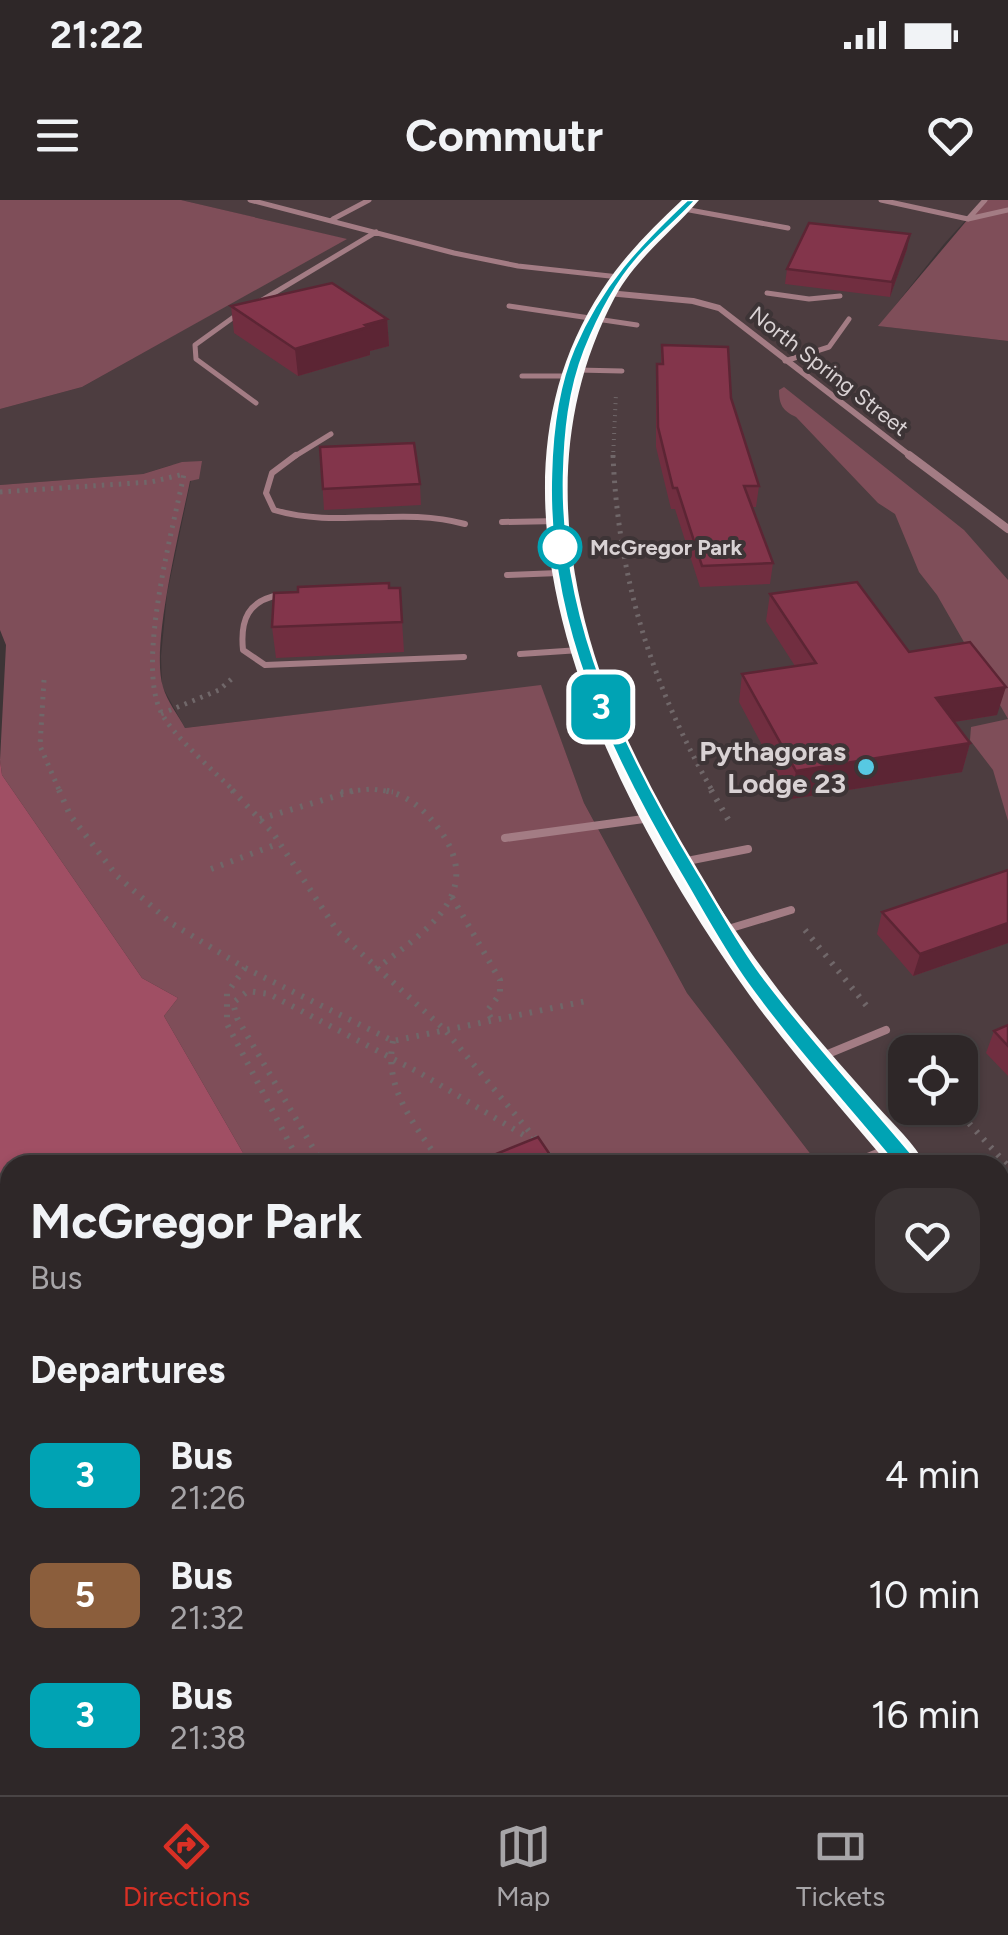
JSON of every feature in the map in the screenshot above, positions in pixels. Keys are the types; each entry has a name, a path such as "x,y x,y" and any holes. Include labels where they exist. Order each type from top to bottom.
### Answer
{"highway":[{"path":"686,204 631,259 613,285 572,373 558,436 558,522 564,573 581,650 602,708 656,818 723,930 754,978 900,1155"}],"street":[{"name":"North Spring Street","path":"613,285 720,308 1008,529"}],"lane":[{"path":"250,200 518,266 613,285"},
{"path":"332,220 369,200"},
{"path":"881,200 968,219 1008,210"},
{"path":"968,219 985,200"},
{"path":"686,204 788,228"},
{"path":"257,303 376,232"},
{"path":"767,293 809,300 840,296"},
{"path":"509,306 637,325"},
{"path":"241,312 210,331 196,346 196,358 256,403"},
{"path":"785,361 829,347 849,319"},
{"path":"522,376 622,372"},
{"path":"331,434 272,474 266,493 274,510 298,517 418,512 438,514 465,524"},
{"path":"502,522 558,522"},
{"path":"507,575 564,573"},
{"path":"291,594 269,596 246,608 243,650 252,659 282,665 464,657"},
{"path":"520,654 581,650"},
{"path":"504,838 656,818"},
{"path":"682,862 748,849"},
{"path":"723,930 791,910"},
{"path":"819,1058 886,1030"}],"path":[{"path":"622,372 610,439 612,506 634,614 662,688 703,777 748,849"},
{"path":"0,492 151,482 184,474 152,650 152,689 161,714 280,843 338,932 445,1030 549,1153"},
{"path":"161,714 219,690 236,676"},
{"path":"44,680 40,746 70,815 117,876 170,923 244,968 392,1041 590,1000"},
{"path":"260,819 349,791 390,790 428,812 459,860 458,881 452,897 420,935 376,968"},
{"path":"211,870 280,843"},
{"path":"452,897 500,980 500,994 487,1011 492,1020"},
{"path":"791,910 886,1030"},
{"path":"244,968 226,987 222,1006 227,1024 296,1155"},
{"path":"317,1155 236,1018 233,1002 248,991 270,994 387,1056 549,1153"},
{"path":"392,1041 387,1056 394,1086 436,1155"},
{"path":"970,1125 998,1155"}],"shaded area":[{"path":"0,200 181,200 347,239 82,387 0,409"},
{"path":"181,200 984,200 879,326 1008,341 1008,1155 811,1155 687,993 584,803 541,686 185,728 162,686 161,656 167,594 191,480 172,465 143,474 0,485 0,409 82,387 345,239"},
{"path":"984,200 1008,200 1008,341 878,326"},
{"path":"784,387 964,530 1008,580 1008,719 937,595 919,572 895,514 878,503 785,410 779,395"},
{"path":"202,461 199,479 190,481 168,586 160,668 163,687 185,728 541,685 584,803 687,993 811,1155 244,1155 164,1016 178,998 142,978 2,775 0,760 6,645 0,630 0,485 143,474 182,462"},
{"path":"1008,719 1008,821 993,770 970,740 971,727"},
{"path":"0,760 2,775 142,978 178,998 164,1016 244,1155 0,1155"}],"building":[{"path":"809,223 910,234 892,282 787,269"},
{"path":"332,283 387,319 295,349 231,306"},
{"path":"662,345 728,347 731,398 759,486 744,486 773,563 702,566 677,488 673,488 658,427 657,364 663,364"},
{"path":"414,443 420,484 323,489 320,447"},
{"path":"857,582 909,652 970,642 1006,687 936,698 970,743 796,771 742,674 816,663 770,594"},
{"path":"389,583 389,588 400,588 402,622 272,627 274,593 298,592 298,587"},
{"path":"1008,870 1008,923 920,954 882,912"},
{"path":"1008,1025 1008,1046 994,1031"},
{"path":"538,1137 550,1155 494,1155"}],"bus line":[{"name":"3","path":"691,200 631,259 608,293 580,348 567,387 558,436 557,494 560,556 577,637 602,708 642,793 723,930 754,978 901,1155"}],"place":[{"name":"McGregor Park","path":"560,547"},
{"name":"Pythagoras Lodge 23","path":"866,767"}]}
